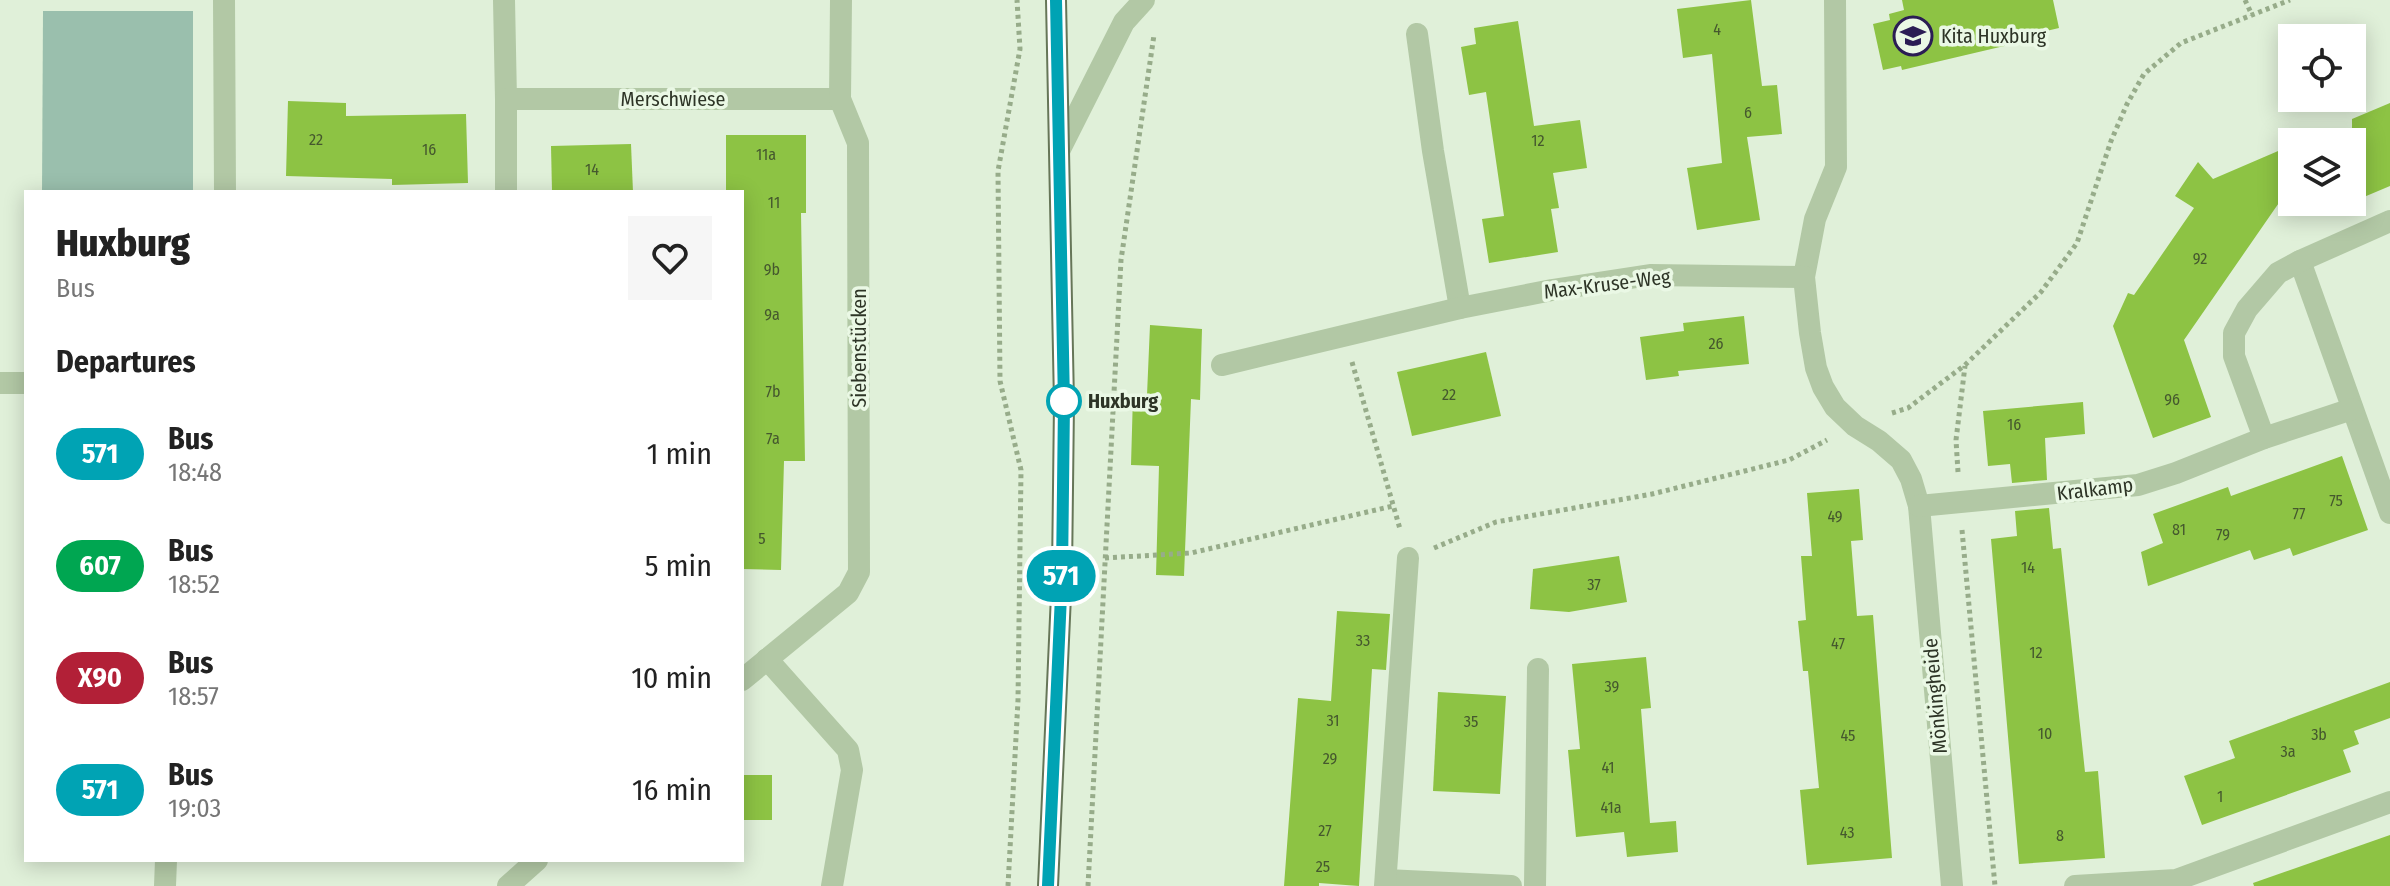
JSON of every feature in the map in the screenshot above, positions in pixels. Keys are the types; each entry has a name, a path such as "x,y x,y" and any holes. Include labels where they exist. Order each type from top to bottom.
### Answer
{"main road":[{"path":"1048,886 1062,573 1064,403 1056,0"}],"street":[{"path":"224,0 225,190"},
{"path":"504,0 506,190"},
{"name":"Siebenstücken","path":"744,678 848,593 859,572 858,143 840,99 841,0"},
{"path":"1060,149 1124,22 1144,0"},
{"path":"1835,0 1836,167 1815,219 1804,277 1816,368 1835,407 1901,460 1919,506"},
{"path":"1417,34 1460,308"},
{"name":"Merschwiese","path":"506,99 840,99"},
{"path":"2264,438 2234,356 2234,333 2247,309 2278,273 2390,221"},
{"path":"2300,261 2390,513"},
{"name":"Max-Kruse-Weg","path":"1222,365 1460,308 1650,275 1804,277"},
{"path":"0,383 24,383"},
{"name":"Kralkamp","path":"1919,506 2138,485 2352,409"},
{"name":"Mönkingheide","path":"1919,506 1952,886"},
{"path":"1408,558 1386,883 1511,886"},
{"path":"767,659 848,750 852,770 832,886"},
{"path":"1535,886 1538,669"},
{"path":"2075,886 2176,880 2390,802"},
{"path":"165,886 166,862"},
{"path":"508,886 535,862"}],"path":[{"path":"1008,886 1018,700 1021,470 1000,381 998,171 1020,49 1017,0"},
{"path":"2245,0 2252,15"},
{"path":"1345,335 1408,558 1496,522 1652,494 1789,460 1855,426 1908,408 1965,365 2041,292 2077,243 2111,141 2144,74 2181,43 2290,0"},
{"path":"1088,886 1121,260 1154,35"},
{"path":"1965,365 1956,440 1959,503 1995,886"},
{"path":"1105,558 1191,553 1393,506"}],"green space":[{"path":"43,11 193,11 193,190 42,190"}],"building":[{"path":"1751,0 1762,86 1777,85 1782,134 1747,137 1760,220 1697,230 1687,168 1722,163 1712,54 1683,58 1677,9"},
{"name":"Kita Huxburg","path":"1902,0 2053,0 2059,28 2042,32 2043,37 1902,70 1901,66 1883,70 1873,24 1890,20 1889,14 1904,10"},
{"path":"1518,21 1534,126 1580,120 1587,168 1553,173 1559,208 1551,209 1558,252 1489,263 1482,219 1504,216 1486,92 1469,95 1461,47 1476,44 1474,28"},
{"path":"288,101 346,103 346,116 466,114 468,183 392,185 392,179 286,176"},
{"path":"2390,103 2390,186 2366,196 2366,128 2352,128 2352,119"},
{"path":"726,135 806,135 806,213 801,213 805,461 784,461 781,570 744,569 744,190 726,190"},
{"path":"631,144 633,190 552,190 551,146"},
{"path":"2278,151 2278,204 2184,340 2211,417 2153,438 2113,326 2128,293 2134,295 2194,208 2175,196 2198,162 2213,179"},
{"path":"1744,316 1749,364 1678,371 1679,376 1646,380 1640,337 1684,331 1683,323"},
{"path":"1150,325 1202,329 1200,400 1191,399 1184,576 1156,575 1159,466 1131,465 1133,395 1147,395"},
{"path":"1486,352 1501,416 1412,436 1397,372"},
{"path":"2083,402 2085,434 2045,438 2047,480 2012,483 2010,464 1988,466 1983,411"},
{"path":"2342,456 2368,530 2293,556 2290,548 2254,560 2250,550 2148,586 2141,552 2163,543 2153,514 2228,487 2231,496"},
{"path":"1859,489 1863,540 1851,541 1857,616 1873,615 1892,858 1807,865 1800,790 1819,788 1808,671 1803,671 1798,621 1806,620 1801,556 1812,556 1807,493"},
{"path":"2049,508 2053,549 2061,548 2085,772 2098,771 2105,858 2019,864 1991,539 2017,536 2015,511"},
{"path":"1619,556 1627,602 1569,612 1530,609 1533,569"},
{"path":"1337,611 1390,614 1386,670 1372,669 1359,886 1319,883 1319,886 1284,886 1298,698 1331,701"},
{"path":"1646,657 1651,708 1641,709 1650,823 1676,821 1678,852 1627,857 1624,832 1576,837 1568,750 1580,749 1572,664"},
{"path":"2390,682 2390,718 2354,731 2359,744 2343,750 2351,772 2202,825 2184,776 2235,758 2229,741"},
{"path":"1438,692 1506,696 1500,794 1433,791"},
{"path":"744,775 772,775 772,820 744,820"},
{"path":"2390,835 2390,886 2254,886 2253,883"}],"bus line":[{"name":"571","path":"1048,886 1062,573 1064,403 1056,0"}],"place":[{"name":"Kita Huxburg","path":"1913,36"},
{"name":"Huxburg","path":"1064,401"}]}
